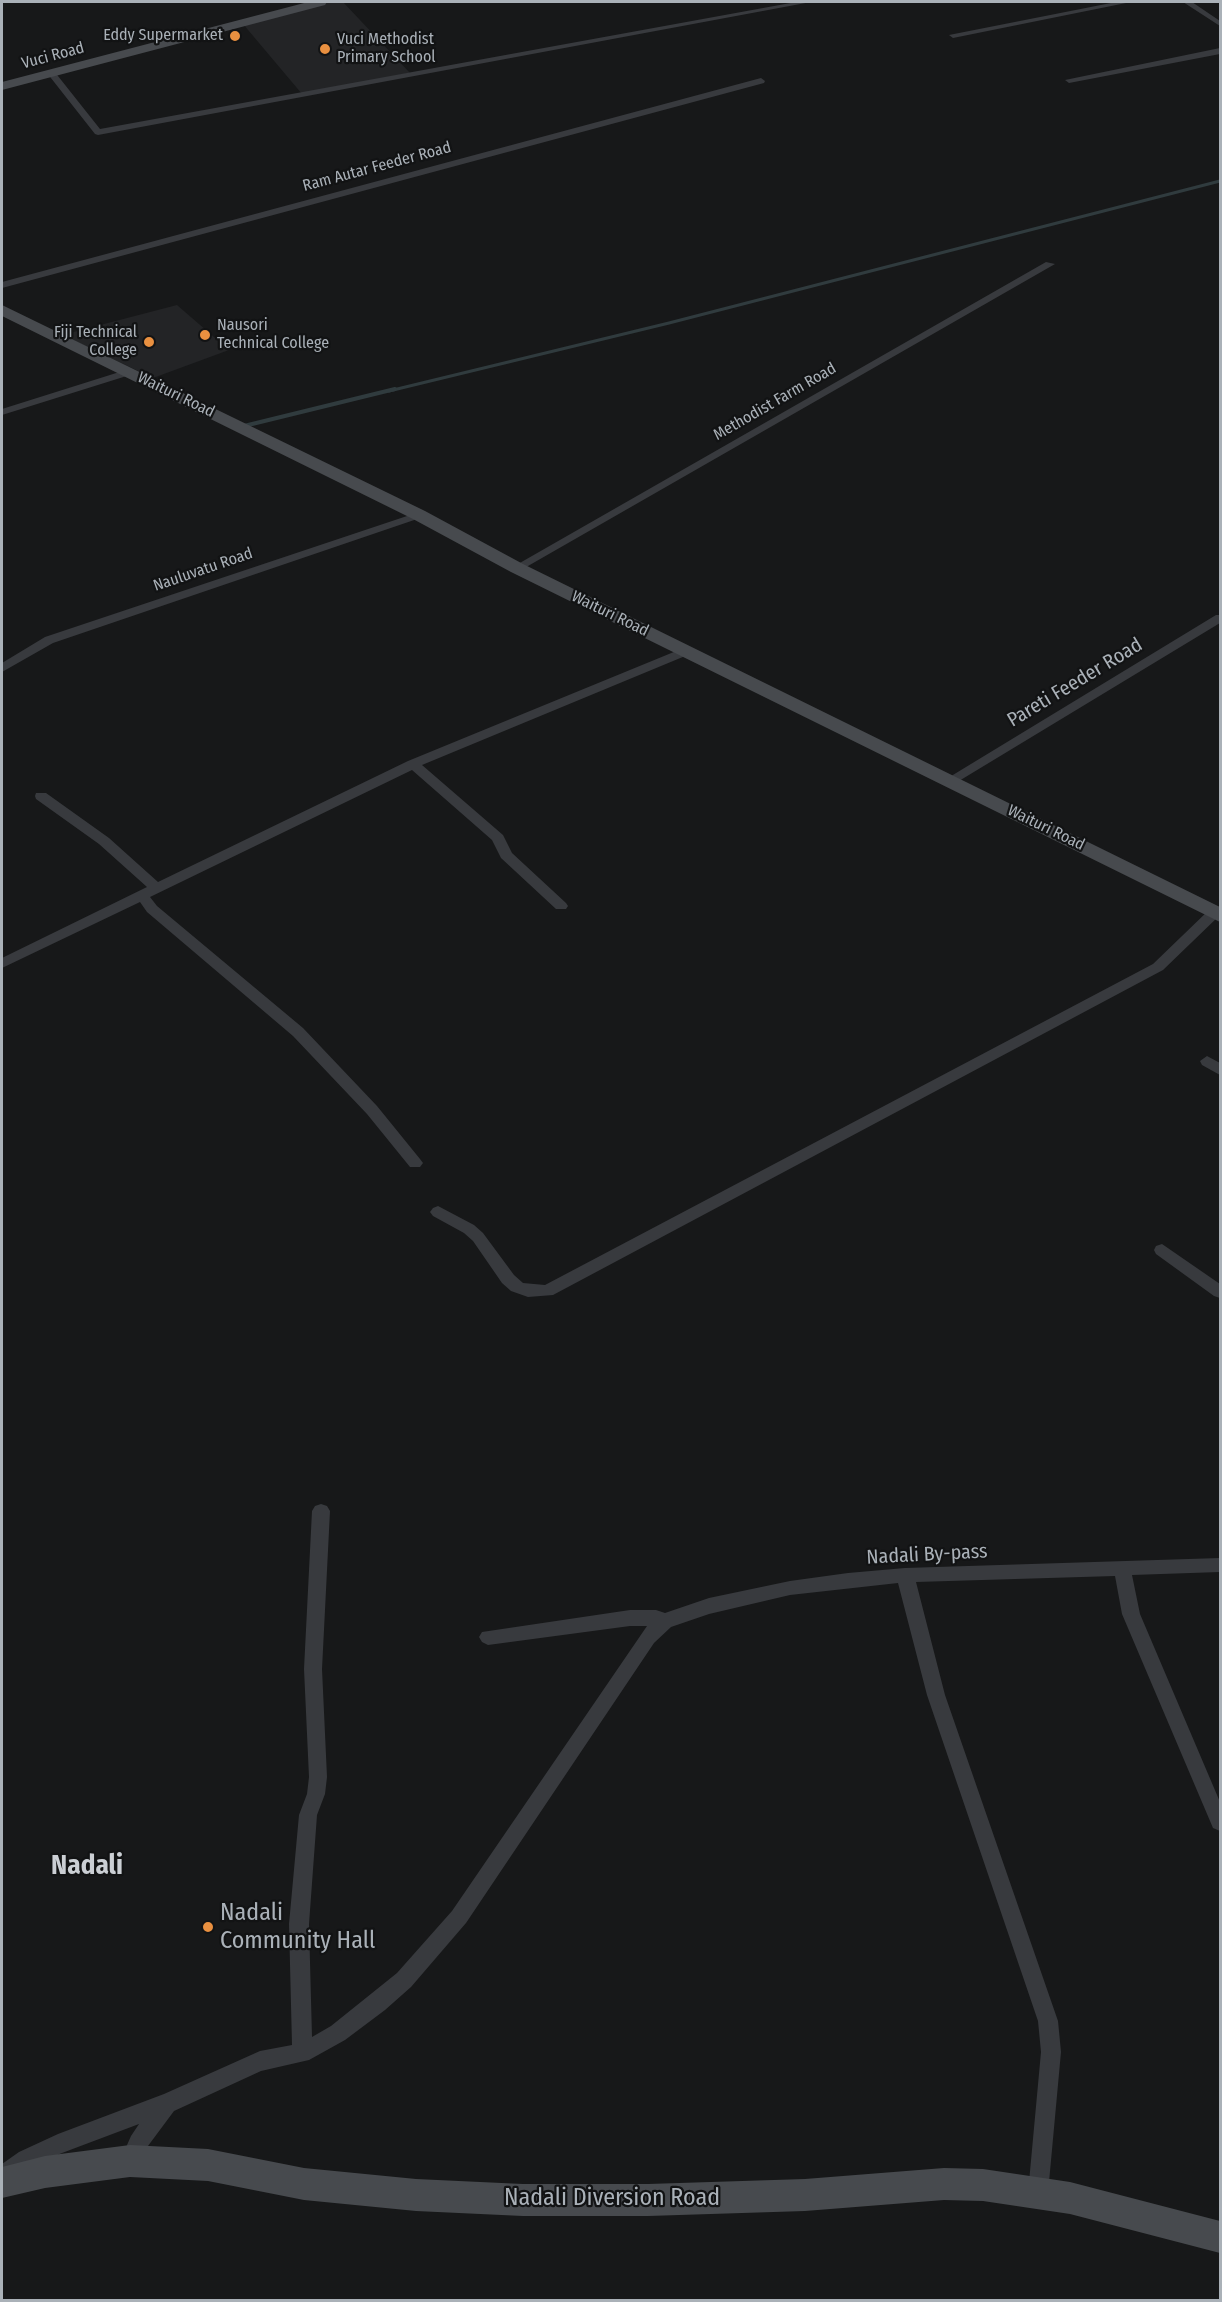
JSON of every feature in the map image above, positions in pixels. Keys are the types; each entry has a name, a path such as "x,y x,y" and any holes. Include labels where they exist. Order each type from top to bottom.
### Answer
{"main road":[{"name":"Vuci Road","path":"2,87 321,2"},
{"name":"Waituri Road","path":"2,310 419,515 517,568 1218,914"},
{"name":"Nadali Diversion Road","path":"2,2183 45,2172 130,2161 208,2165 304,2184 382,2192 523,2200 648,2200 805,2195 944,2184 983,2184 1124,2211 1221,2237"}],"street":[{"path":"51,73 98,132 807,2"},
{"path":"953,35 1127,2"},
{"path":"1187,2 1221,24"},
{"path":"1069,80 1219,54"},
{"name":"Ram Autar Feeder Road","path":"2,285 761,81"},
{"name":"Methodist Farm Road","path":"517,568 1050,264"},
{"path":"2,412 129,372"},
{"name":"Nauluvatu Road","path":"2,668 49,639 419,515"},
{"name":"Pareti Feeder Road","path":"949,781 1221,618"},
{"path":"2,963 413,764 686,651"},
{"path":"413,764 498,838 506,855 561,906"},
{"path":"41,796 104,841 156,888"},
{"path":"142,895 152,909 298,1032 372,1110 415,1163"},
{"path":"438,1212 474,1233 508,1279 517,1287 528,1291 547,1291 1158,967 1218,914"},
{"path":"1207,1061 1221,1070"},
{"path":"1162,1250 1221,1292"},
{"path":"302,2053 299,1924 308,1815 316,1794 318,1777 313,1669 321,1511"},
{"name":"Nadali By-pass","path":"2,2177 26,2158 43,2150 168,2103 260,2061 302,2053 338,2033 378,2003 404,1980 459,1917 648,1638 665,1621 709,1606 790,1588 905,1575 1221,1565"},
{"path":"1122,1569 1131,1614 1189,1752 1221,1821"},
{"path":"905,1575 936,1695 1048,2020 1052,2052 1038,2193"},
{"path":"488,1636 630,1618 656,1618 665,1621"},
{"path":"130,2161 138,2143 168,2103"}],"shaded area":[{"name":"Vuci Methodist Primary School","path":"327,2 343,2 410,73 302,94 243,24"},
{"name":"Fiji Technical College","path":"177,305 229,350 153,378 62,335"}],"waterway":[{"path":"389,391 669,323 1220,181"},
{"path":"244,426 395,389"}],"place":[{"name":"Eddy Supermarket","path":"235,36"},
{"name":"Vuci Methodist Primary School","path":"325,49"},
{"name":"Nausori Technical College","path":"205,335"},
{"name":"Fiji Technical College","path":"149,342"},
{"name":"Nadali Community Hall","path":"208,1927"}],"district":[{"name":"Nadali","path":"87,1866"}]}
